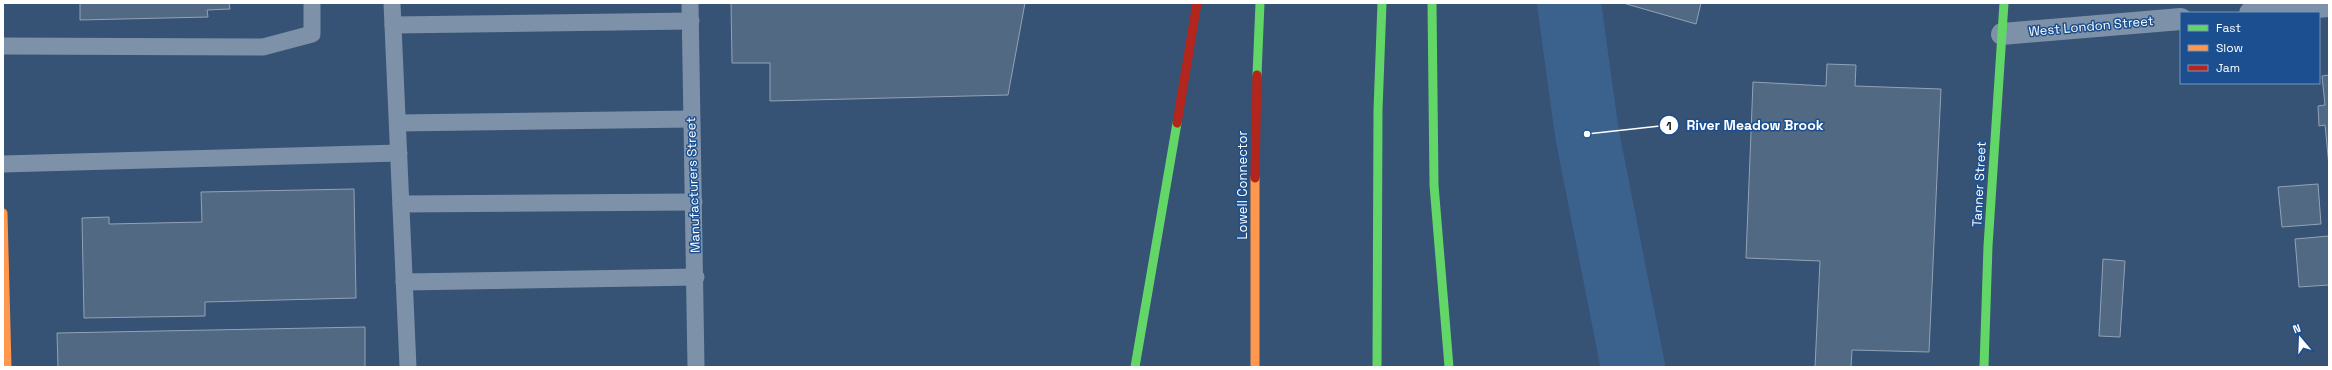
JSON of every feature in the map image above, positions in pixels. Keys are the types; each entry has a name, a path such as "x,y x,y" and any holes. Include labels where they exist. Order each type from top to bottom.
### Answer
{"main road":[{"path":"1135,367 1197,3"},
{"name":"Lowell Connector","path":"1255,367 1255,134 1260,3"},
{"path":"1377,367 1378,110 1382,3"},
{"path":"1432,3 1431,123 1442,306 1449,367"},
{"name":"Tanner Street","path":"1984,367 1988,238 2004,3"},
{"path":"3,213 7,367"}],"street":[{"path":"2261,12 2329,6"},
{"name":"West London Street","path":"2002,34 2180,19"}],"lane":[{"path":"3,46 96,45 263,47 312,34 312,3"},
{"path":"392,3 408,367"},
{"name":"Manufacturers Street","path":"690,3 691,119 696,276 696,367"},
{"path":"393,25 691,21"},
{"path":"398,123 691,119"},
{"path":"3,164 399,153"},
{"path":"401,204 694,202"},
{"path":"404,282 696,276"}],"building":[{"path":"80,3 229,3 230,9 207,10 208,17 80,20"},
{"path":"731,3 1025,3 1008,95 770,101 770,63 732,63"},
{"path":"1623,3 1701,3 1696,24"},
{"path":"1827,64 1856,65 1855,86 1941,89 1929,352 1852,350 1851,367 1815,367 1820,261 1746,258 1753,82 1826,86"},
{"path":"2329,75 2329,166 2325,125 2319,126 2318,106 2325,105 2322,76"},
{"path":"2318,184 2321,224 2282,227 2278,187"},
{"path":"354,189 356,298 205,302 205,316 84,318 82,218 109,217 109,224 202,222 201,192"},
{"path":"2329,236 2329,285 2299,287 2295,239"},
{"path":"2103,259 2125,261 2120,337 2099,336"},
{"path":"365,327 365,367 58,367 57,333"}],"waterway":[{"path":"1569,3 1587,134 1633,367"}],"traffic: fast":[{"path":"1257,75 1260,3"},
{"path":"1377,367 1378,110 1382,3"},
{"path":"1432,3 1434,185 1449,367"},
{"path":"1984,367 1988,246 2004,3"},
{"path":"1135,367 1177,123"}],"traffic: slow":[{"path":"1255,178 1255,367"},
{"path":"3,213 7,367"}],"traffic: jam":[{"path":"1177,123 1197,3"},
{"path":"1255,178 1257,75"}],"place":[{"name":"River Meadow Brook","path":"1587,134"}]}
